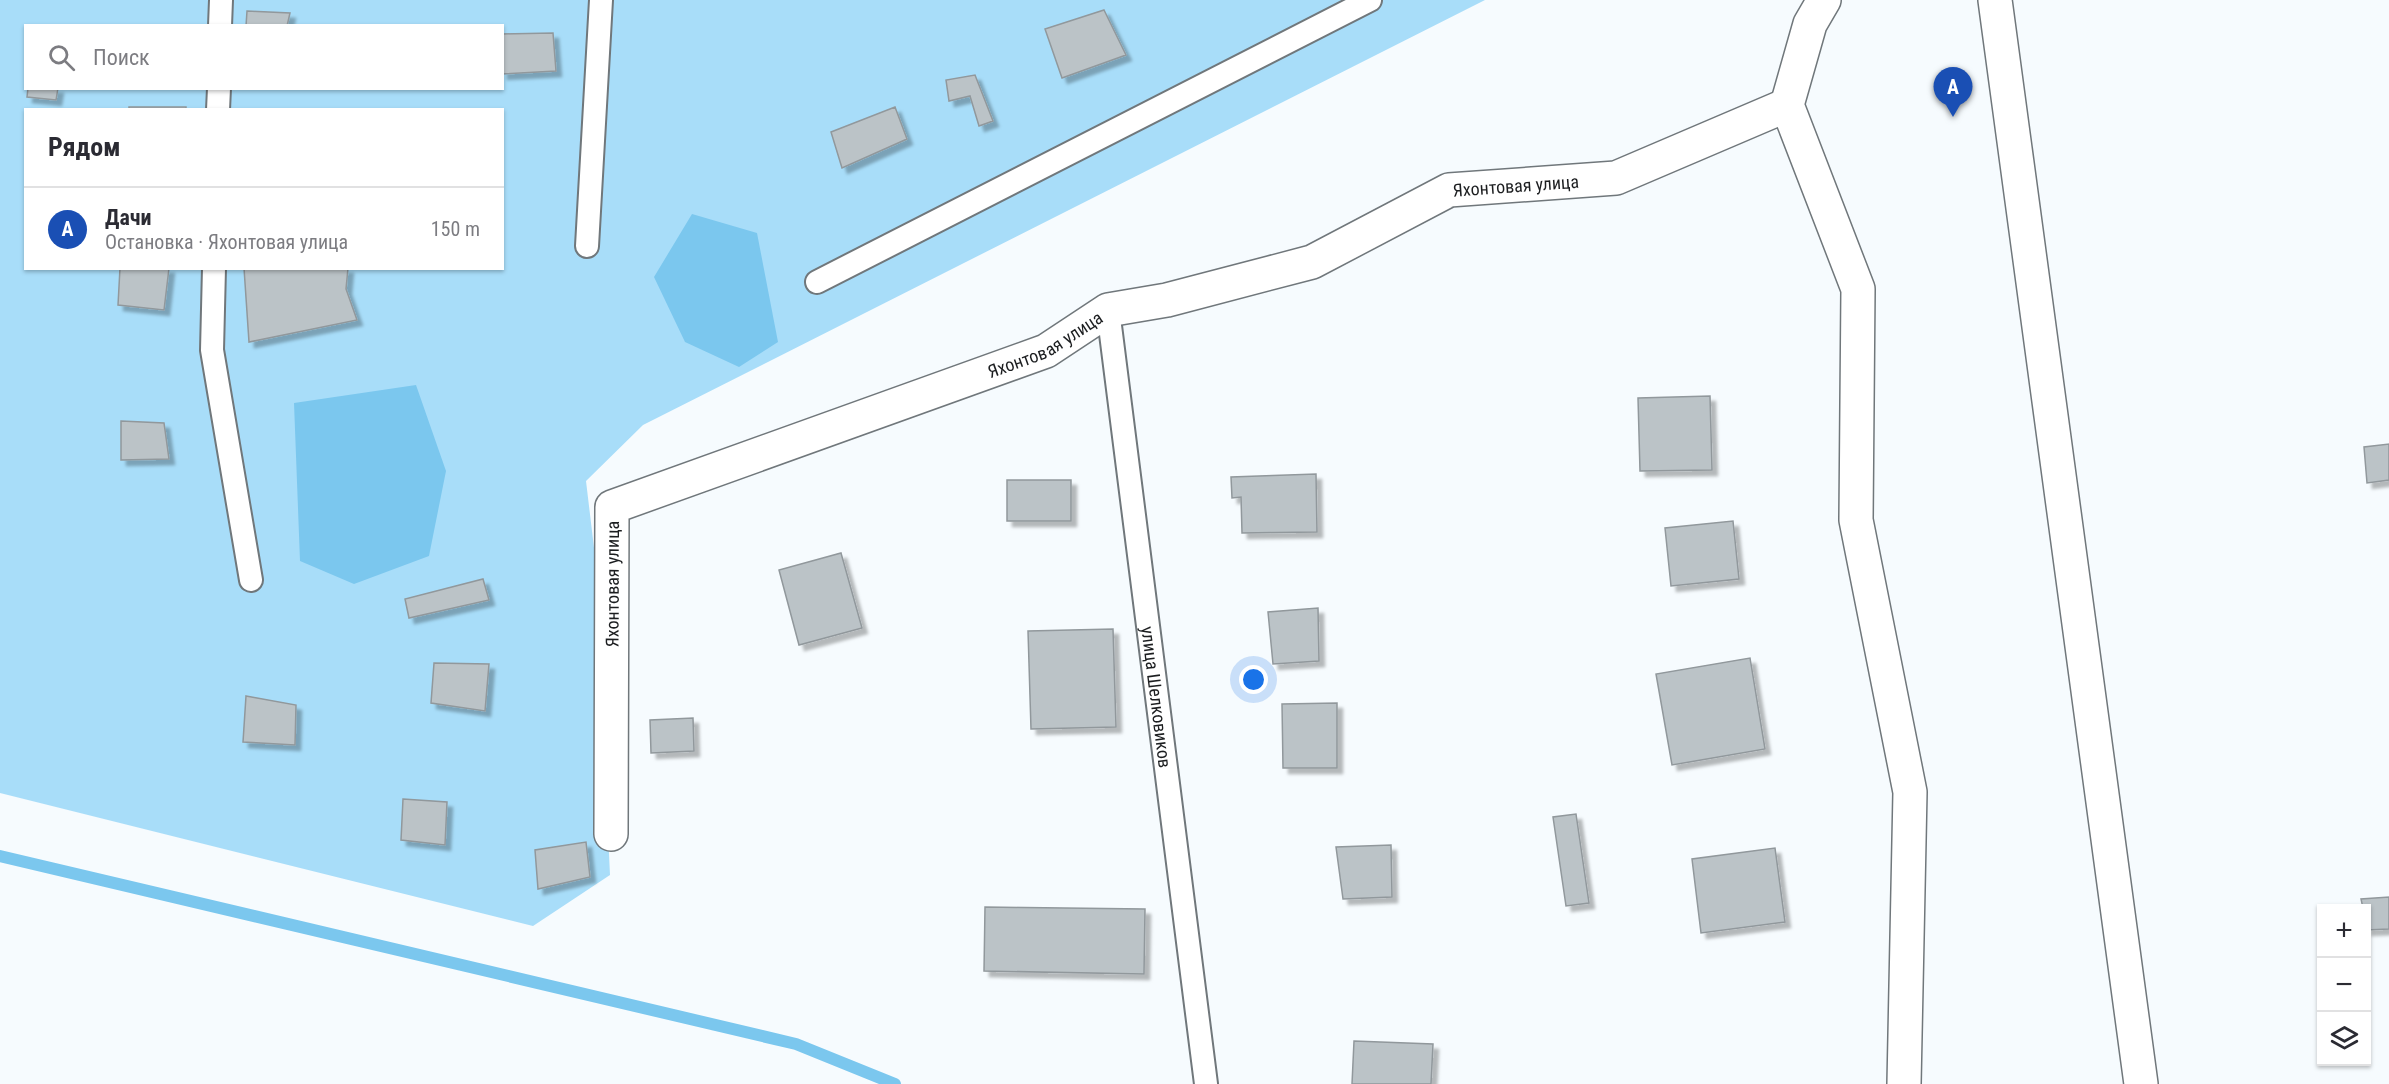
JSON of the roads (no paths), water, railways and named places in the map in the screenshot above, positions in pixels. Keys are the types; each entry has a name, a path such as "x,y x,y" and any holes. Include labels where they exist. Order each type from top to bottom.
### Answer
{"street":[{"path":"1824,0 1810,24 1787,105 1858,290 1856,520 1910,792 1904,1084"},
{"path":"1995,0 2141,1084"},
{"name":"Яхонтовая улица","path":"612,834 612,507 1046,351 1108,310 1167,300 1312,262 1449,190 1616,178 1787,105"}],"lane":[{"path":"220,24 221,0"},
{"path":"587,246 601,0"},
{"path":"817,282 1370,0"},
{"path":"218,108 219,90"},
{"path":"214,270 212,350 251,580"},
{"name":"улица Шелковиков","path":"1108,310 1206,1084"}],"waterway":[{"path":"0,856 796,1044 895,1084"}],"place":[{"name":"Дачи","path":"1953,117"}]}
